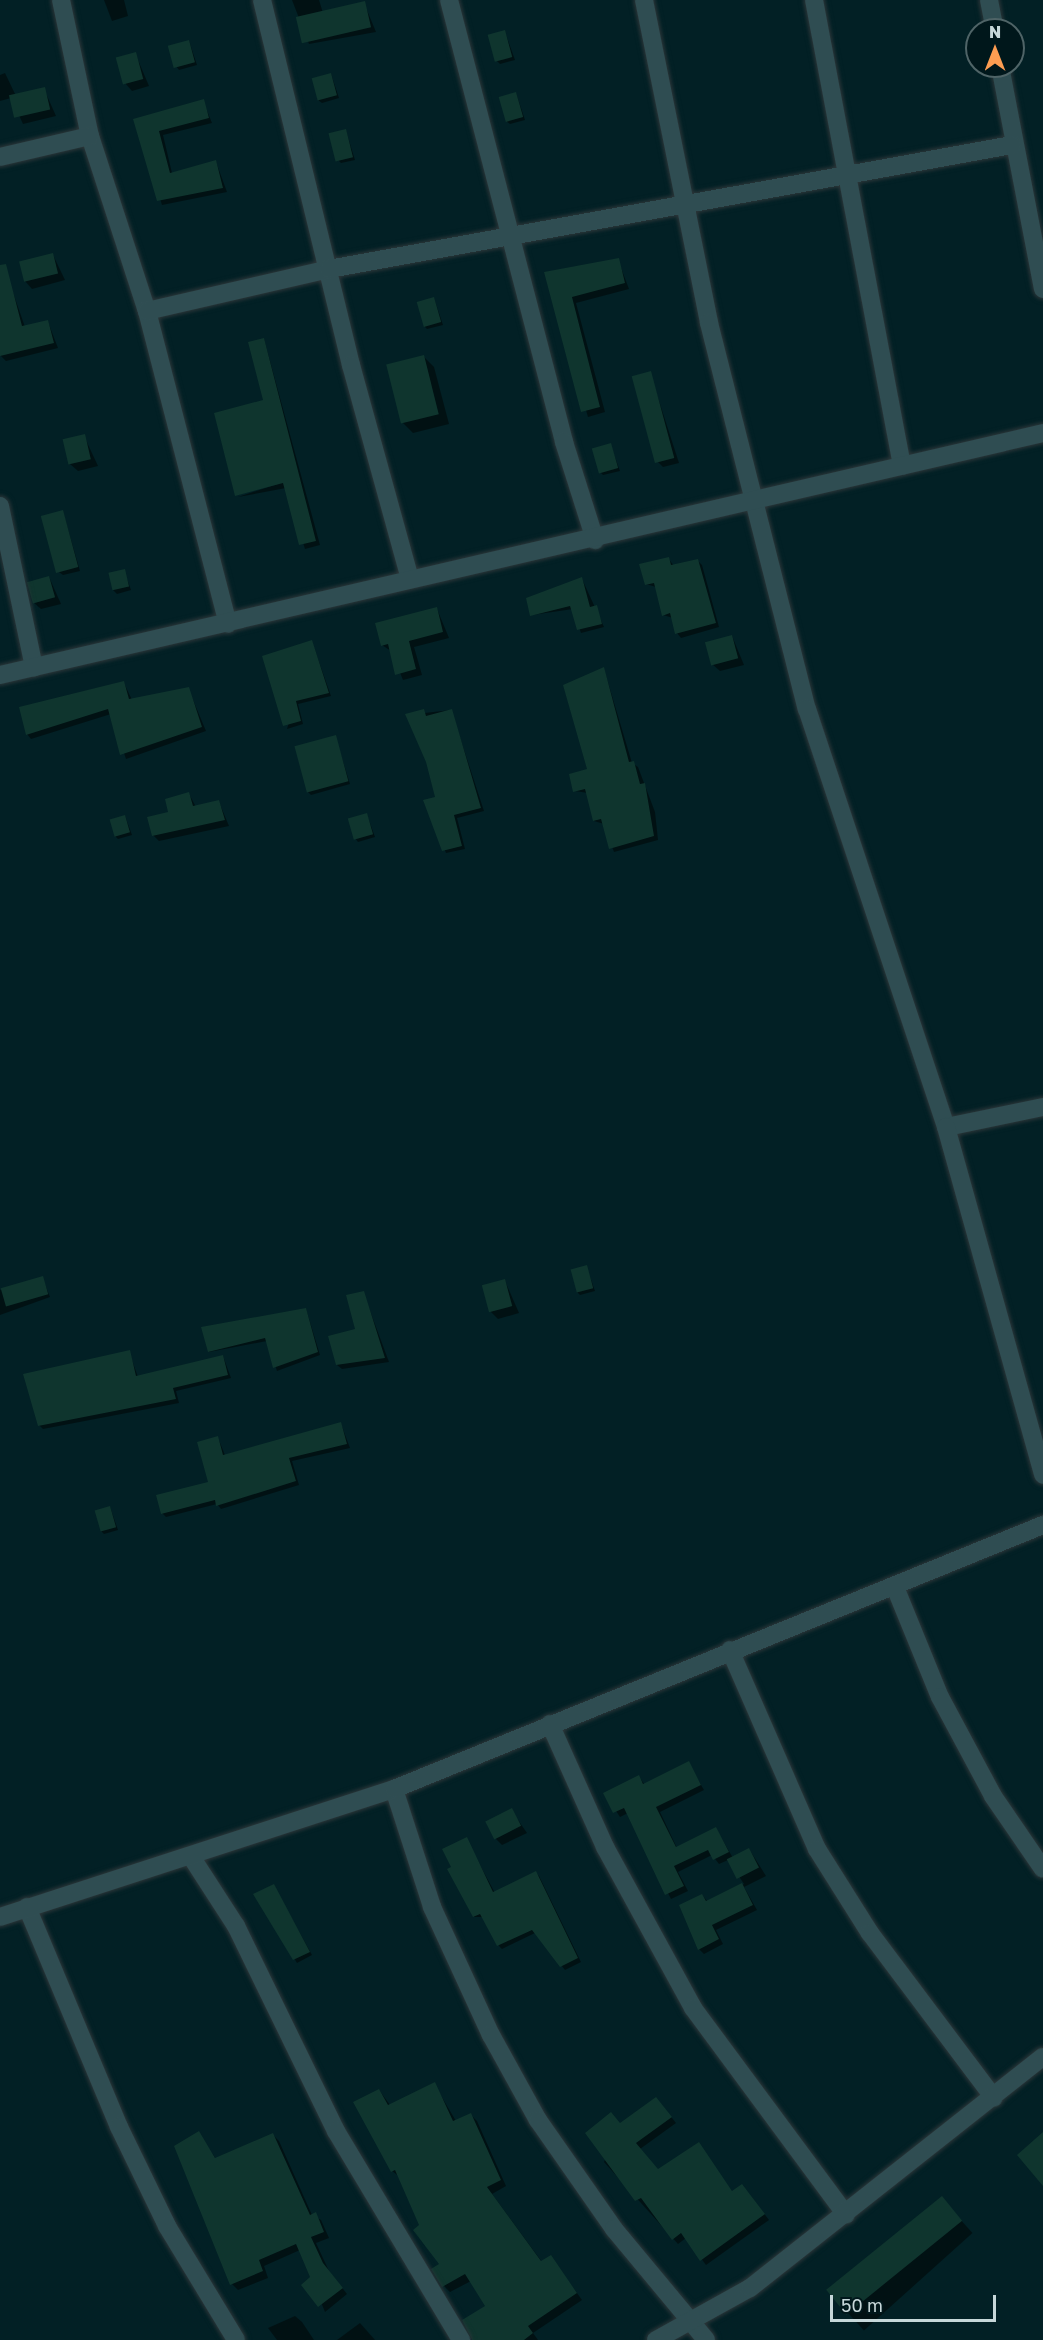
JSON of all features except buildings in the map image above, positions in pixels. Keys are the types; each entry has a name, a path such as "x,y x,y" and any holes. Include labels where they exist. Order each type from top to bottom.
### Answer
{"street":[{"path":"61,0 90,136 147,311 228,624"},
{"path":"262,0 410,579"},
{"path":"448,0 510,236 596,540"},
{"path":"644,0 684,204 751,499 807,709 946,1127 1043,1475"},
{"path":"814,0 902,466"},
{"path":"989,0 993,18"},
{"path":"1002,78 1012,145 1043,289"},
{"path":"0,156 90,136"},
{"path":"147,311 329,269 1012,145"},
{"path":"0,675 228,624 410,579 596,540 751,499 1043,433"},
{"path":"0,506 34,667"},
{"path":"946,1127 1043,1107"},
{"path":"0,1917 192,1858 394,1789 730,1650 895,1587 1043,1525"},
{"path":"895,1587 940,1697 993,1796 1043,1869"},
{"path":"730,1650 817,1850 870,1934 994,2098"},
{"path":"550,1724 605,1846 693,2007 846,2215"},
{"path":"394,1789 432,1907 491,2035 538,2120 688,2325 706,2340"},
{"path":"192,1858 236,1926 275,2016 341,2141 461,2340"},
{"path":"27,1907 119,2127 167,2226 236,2340"},
{"path":"656,2340 688,2325 750,2288 846,2215 1043,2057"}]}
